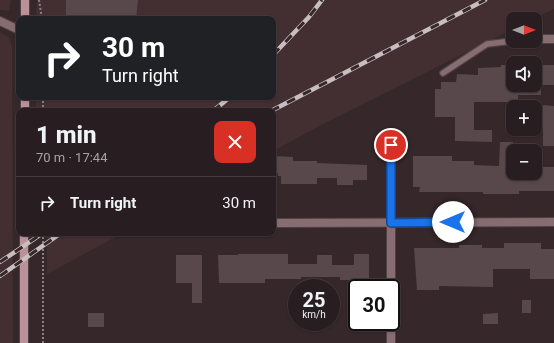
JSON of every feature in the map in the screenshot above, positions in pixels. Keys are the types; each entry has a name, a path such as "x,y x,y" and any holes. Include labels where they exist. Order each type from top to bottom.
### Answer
{"main road":[{"path":"25,0 25,16"},
{"path":"24,236 24,343"}],"street":[{"path":"0,21 16,29"},
{"path":"542,40 554,39"},
{"path":"391,145 391,343"},
{"path":"276,223 554,222"}],"lane":[{"path":"443,73 487,44 506,42"}],"path":[{"path":"39,0 42,16"},
{"path":"43,236 43,343"}],"shaded area":[{"path":"0,0 11,0 9,11 0,10"},
{"path":"37,0 554,0 554,9 542,15 542,12 506,12 506,32 333,119 276,149 276,108 36,108 36,100 276,100 276,16 36,16"},
{"path":"0,32 9,37 12,46 13,343 0,343"},
{"path":"47,236 117,236 47,274"}],"building":[{"path":"66,0 138,0 136,16 66,16"},
{"path":"501,65 506,65 506,92 541,92 541,95 518,95 518,100 506,100 506,102 474,102 474,130 492,130 492,142 455,141 455,117 435,117 435,89 441,89 441,82 456,82 457,74 478,75 478,68 501,67"},
{"path":"542,65 554,65 554,85 542,85"},
{"path":"543,105 554,106 554,146 543,146"},
{"path":"500,142 513,142 513,144 506,144 506,180 542,180 542,167 554,167 554,191 519,191 519,194 483,194 483,192 419,192 420,187 413,187 413,156 452,156 452,161 474,161 474,165 499,166"},
{"path":"276,156 293,157 293,161 317,161 317,163 367,165 367,180 353,180 353,185 337,185 337,178 317,178 317,184 281,184 281,176 278,176 278,173 276,173"},
{"path":"504,243 541,243 541,249 554,249 554,279 530,279 530,269 493,269 493,287 439,286 439,290 417,290 414,248 459,248 459,245 482,245 482,248 504,248"},
{"path":"288,254 288,264 317,264 317,255 332,255 332,265 354,265 354,254 369,254 369,279 340,280 340,277 301,277 301,279 265,279 265,283 219,283 218,255"},
{"path":"176,255 202,255 202,303 192,303 192,283 176,283"},
{"path":"522,300 531,300 531,313 522,313"},
{"path":"88,313 104,313 104,327 88,327"},
{"path":"498,313 498,324 483,324 483,314"}],"railway":[{"path":"276,52 309,17 322,0"},
{"path":"276,108 485,0"},
{"path":"217,108 226,100"},
{"path":"0,262 39,236"},
{"path":"0,276 57,236"}],"route":[{"path":"391,145 391,223 453,222"}]}
